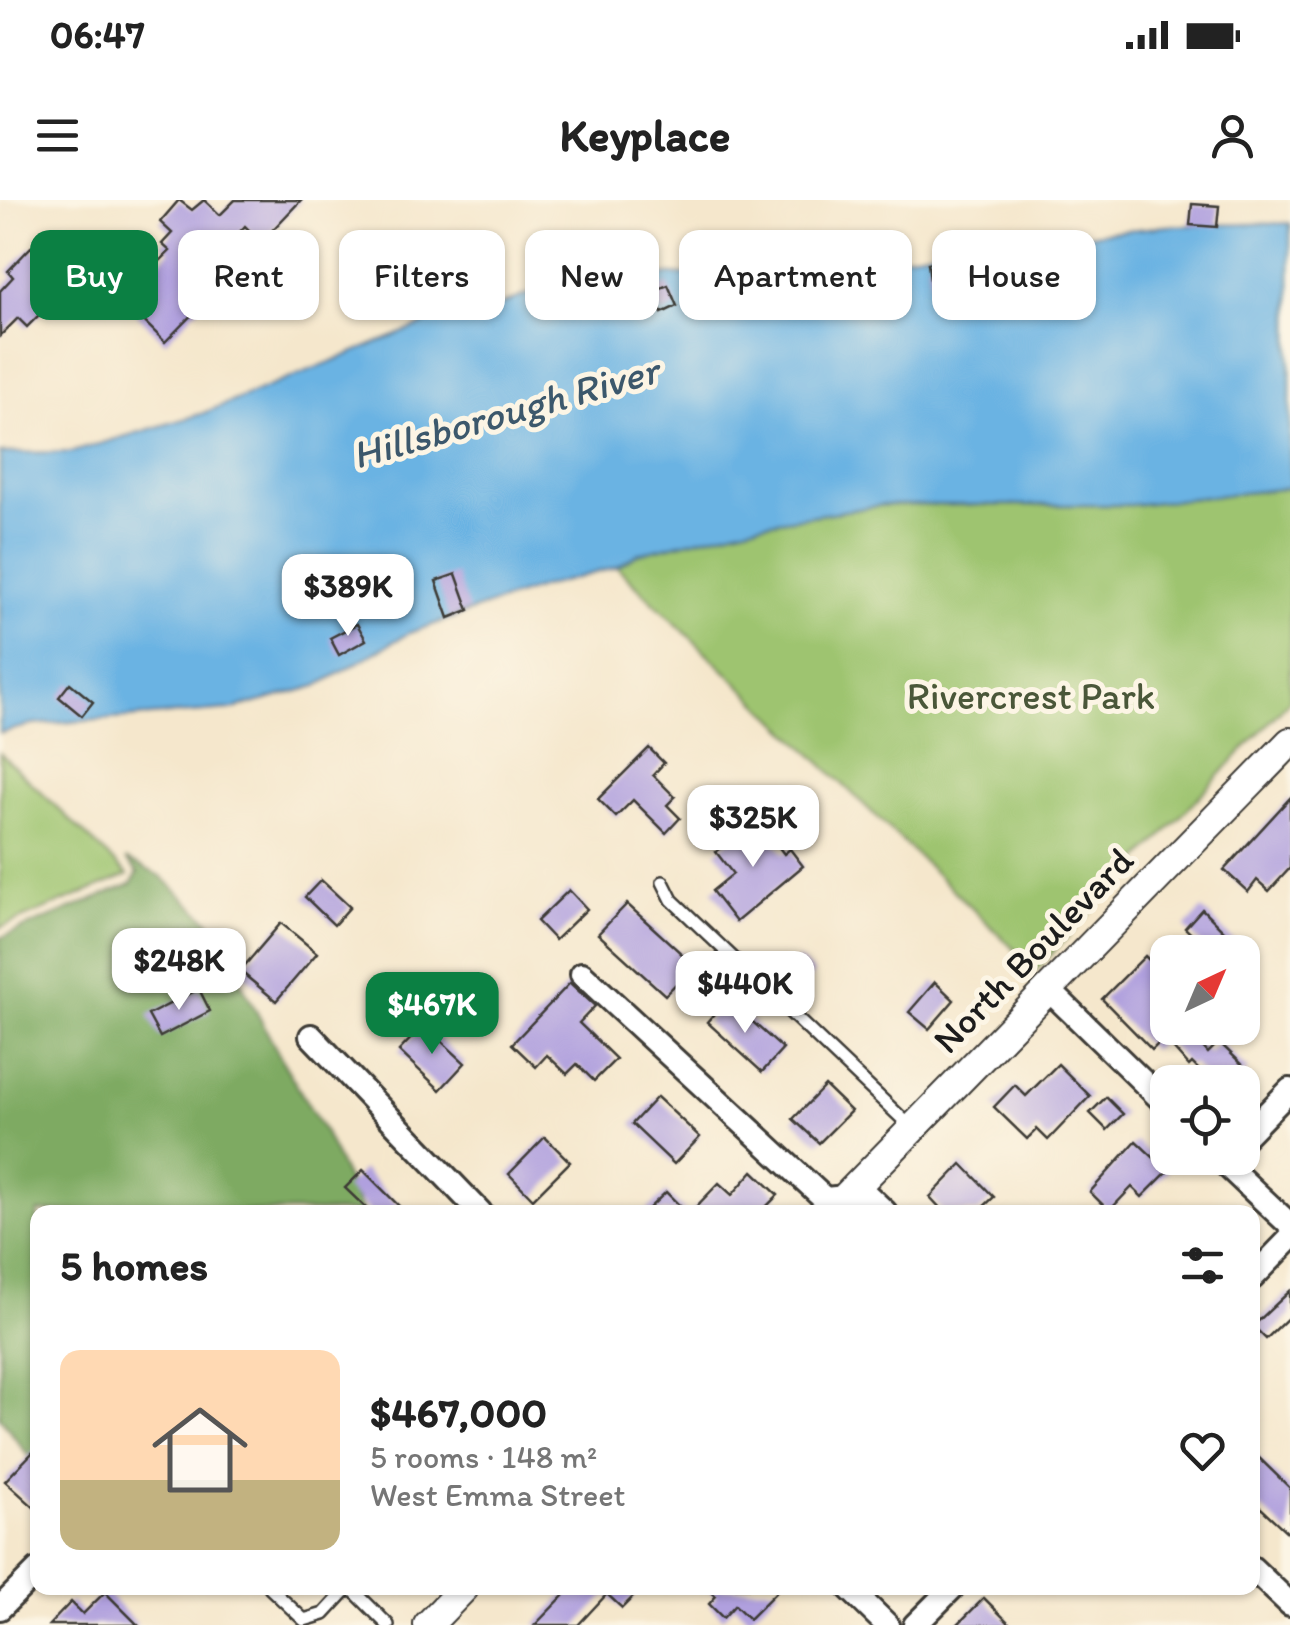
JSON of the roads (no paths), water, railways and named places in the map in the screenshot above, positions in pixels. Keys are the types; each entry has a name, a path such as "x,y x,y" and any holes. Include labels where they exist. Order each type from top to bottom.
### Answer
{"street":[{"name":"North Boulevard","path":"838,1205 1290,742"},
{"path":"582,974 826,1199 838,1205 867,1194 878,1205"},
{"path":"1048,988 1150,1088"},
{"path":"311,1036 473,1205"},
{"path":"1260,1121 1290,1090"},
{"path":"1239,1175 1290,1225"},
{"path":"1260,1270 1290,1239"},
{"path":"1260,1576 1290,1604"},
{"path":"0,1608 30,1578"},
{"path":"428,1625 457,1595"},
{"path":"857,1595 888,1625"},
{"path":"916,1625 945,1595"}],"lane":[{"path":"663,882 672,900 912,1128"},
{"path":"277,1595 304,1620 324,1614 342,1595"},
{"path":"356,1595 388,1625"}],"water":[{"name":"Hillsborough River","path":"1290,223 1290,488 1131,505 884,505 758,524 637,554 617,567 542,587 409,633 317,686 230,710 31,725 0,733 0,453 72,452 201,414 434,320 505,320 505,303 525,295 525,320 659,320 659,275 679,275 679,320 912,320 912,255 932,251 932,320 1096,320 1096,233 1166,226"}],"park label":[{"name":"Rivercrest Park","path":"1031,696"}]}
